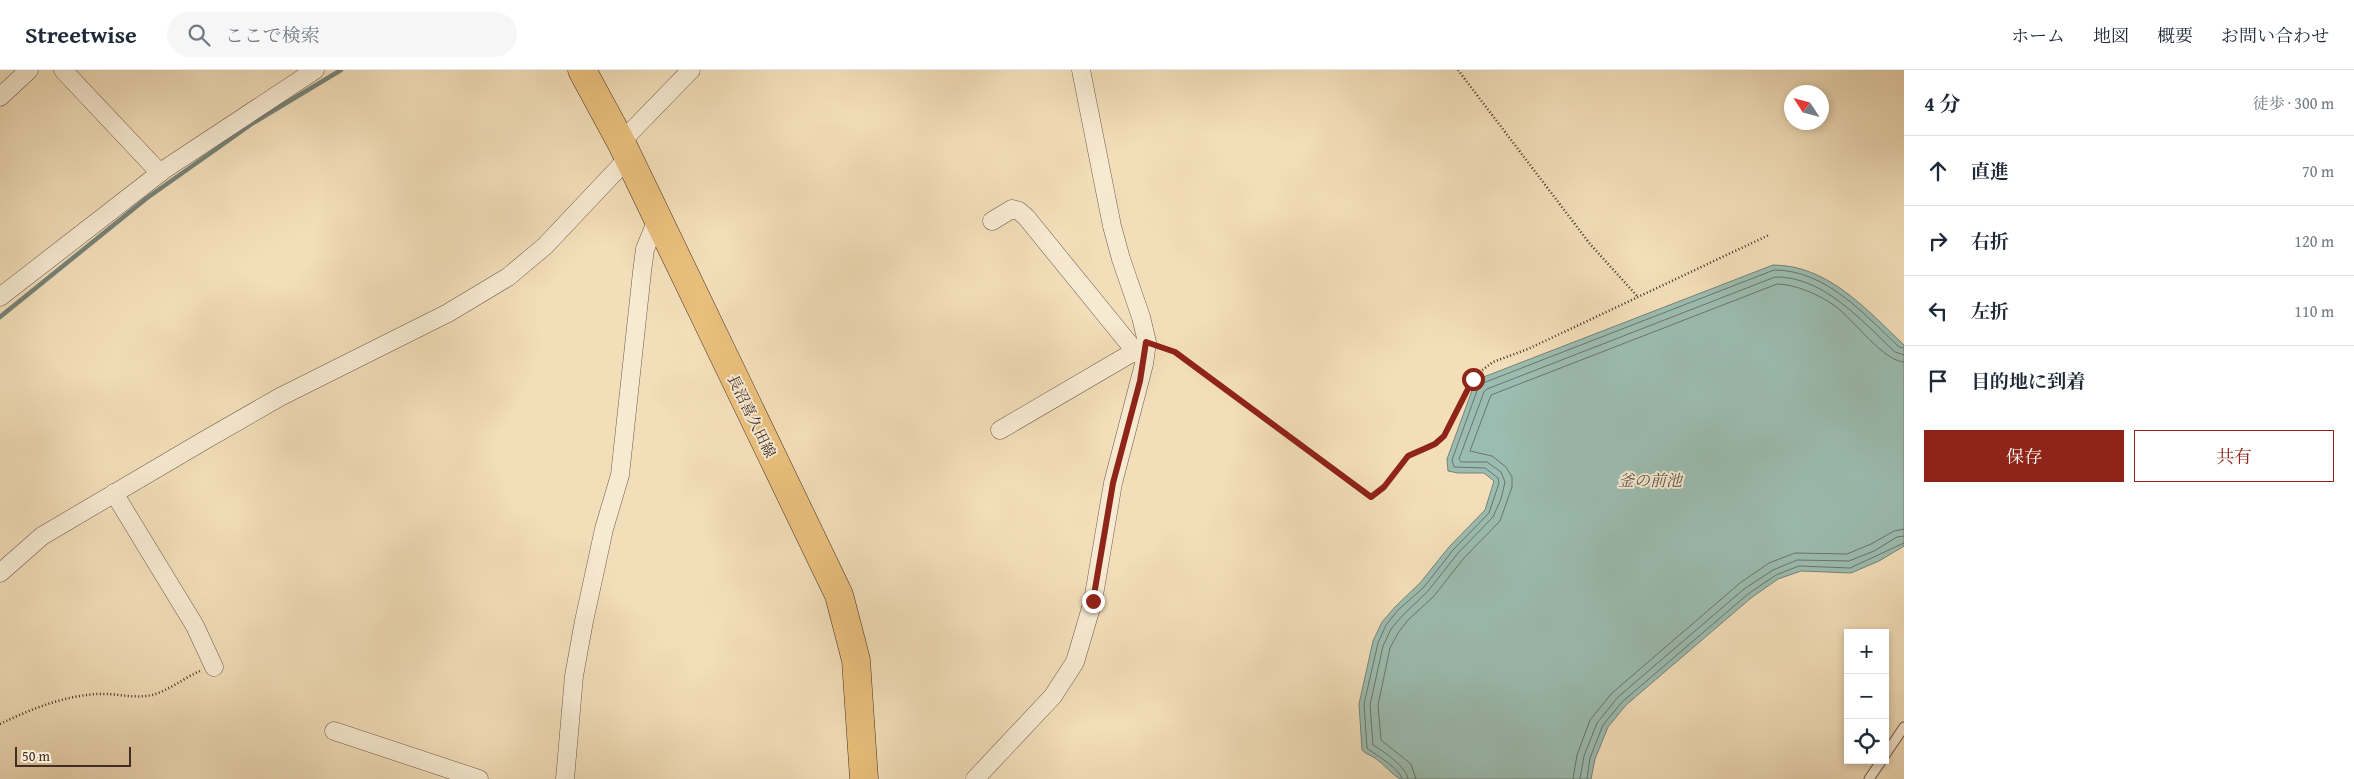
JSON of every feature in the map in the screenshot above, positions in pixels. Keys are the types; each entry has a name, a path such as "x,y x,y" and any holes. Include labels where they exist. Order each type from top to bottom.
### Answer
{"main road":[{"name":"長沼喜久田線","path":"582,70 624,150 839,595 856,660 864,779"}],"street":[{"path":"0,97 29,70"},
{"path":"63,70 160,172"},
{"path":"0,297 160,172 315,70"},
{"path":"0,573 42,536 114,493 280,397 406,335 508,278 545,246 691,70"},
{"path":"975,779 1053,696 1075,662 1093,601 1113,483 1140,381 1143,348 1141,317 1121,260 1112,226 1081,70"},
{"path":"992,221 1008,209 1016,209 1024,214 1143,348"},
{"path":"565,779 574,676 600,548 620,475 640,280 645,250 657,220"},
{"path":"1000,430 1143,348"},
{"path":"114,493 195,626 214,667"},
{"path":"334,731 479,779"}],"lane":[{"path":"1889,749 1904,727"},
{"path":"1869,779 1879,764"}],"path":[{"path":"1458,70 1590,244 1638,297"},
{"path":"1143,348 1175,352 1371,497 1384,487 1408,456 1435,444 1444,436 1473,379 1493,362 1528,349 1769,235"},
{"path":"0,724 55,701 98,694 138,697 154,695 194,674 214,667"}],"water":[{"name":"釜の前池","path":"1773,265 1793,267 1829,281 1861,304 1904,345 1904,546 1879,561 1851,573 1801,571 1778,579 1751,598 1626,705 1608,727 1595,759 1591,779 1400,779 1378,760 1362,750 1359,704 1373,641 1382,622 1420,583 1449,547 1485,510 1494,481 1484,473 1448,471 1447,459 1474,385 1481,378"}],"waterway":[{"path":"0,317 147,198 253,123 341,70"}],"route":[{"path":"1093,601 1113,483 1144,364 1146,342 1169,348 1175,352 1371,497 1384,487 1408,456 1417,450 1424,450 1435,444 1444,436 1473,379"}]}
